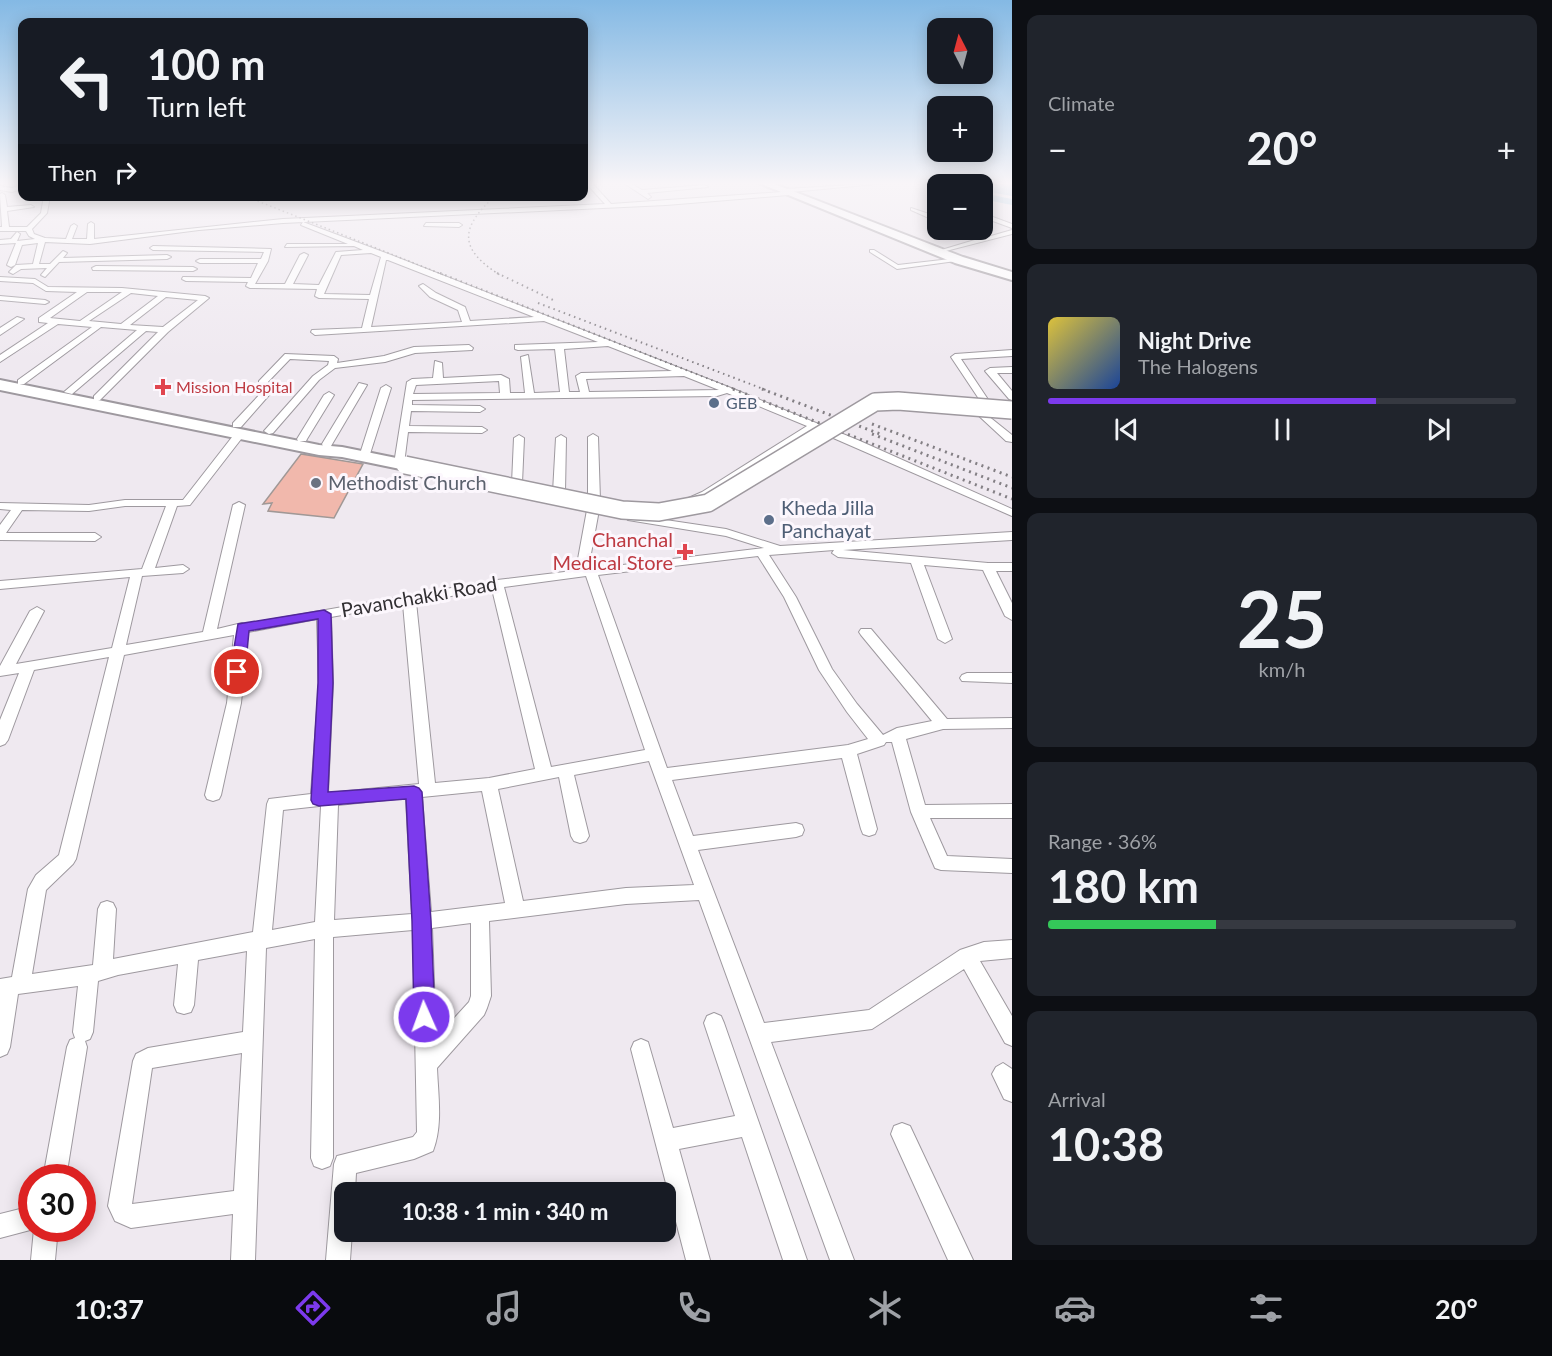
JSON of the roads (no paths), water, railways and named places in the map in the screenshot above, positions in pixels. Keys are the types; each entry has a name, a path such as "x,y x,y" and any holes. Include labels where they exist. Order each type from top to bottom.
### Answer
{"main road":[{"path":"914,242 959,260 1012,276"},
{"path":"0,378 97,398 319,450 334,448"},
{"path":"0,385 238,430 269,431 364,457 398,462 622,510 659,512 708,503 875,402 898,401 1012,408"}],"street":[{"path":"29,242 19,243 12,269 89,258 264,261"},
{"path":"36,264 42,242"},
{"path":"52,242 97,248"},
{"path":"45,275 69,242"},
{"path":"68,245 90,242"},
{"path":"89,258 101,242"},
{"path":"154,242 153,247 162,248 199,244 207,248 256,245 269,251 250,286 322,287"},
{"path":"162,248 166,244 175,242"},
{"path":"288,242 286,249 361,246"},
{"path":"349,242 549,318 728,390 1012,513"},
{"path":"940,252 977,242"},
{"path":"188,276 207,248"},
{"path":"872,251 897,267 959,260"},
{"path":"372,297 319,296 338,253 377,252"},
{"path":"288,286 304,255"},
{"path":"366,330 372,297 383,259 389,256"},
{"path":"96,268 254,280"},
{"path":"115,277 188,276 259,271"},
{"path":"0,279 35,281 45,289 129,291 205,298 165,330 97,398"},
{"path":"423,286 433,295 462,309 467,323"},
{"path":"85,290 42,320 165,330"},
{"path":"80,324 129,291"},
{"path":"122,327 165,294"},
{"path":"0,298 45,302"},
{"path":"315,332 549,318"},
{"path":"0,332 20,319"},
{"path":"0,359 57,321"},
{"path":"21,382 99,325"},
{"path":"69,392 145,328"},
{"path":"518,347 592,346 610,343"},
{"path":"559,347 565,396"},
{"path":"269,431 316,378 332,366 388,358 414,350 469,348"},
{"path":"1012,353 957,356 955,358 986,403 1012,408"},
{"path":"0,506 89,508 125,502 186,503 288,356 332,358 334,359 332,366"},
{"path":"525,357 530,396"},
{"path":"438,363 438,381"},
{"path":"1012,370 990,371 1012,397"},
{"path":"585,395 581,376 688,374"},
{"path":"505,396 503,379 483,375 412,382 398,462 405,472 594,505 753,540 779,550 1012,536"},
{"path":"626,375 634,394"},
{"path":"334,448 362,385"},
{"path":"364,457 386,388"},
{"path":"408,397 717,393 728,390"},
{"path":"302,439 329,395"},
{"path":"889,405 1012,417"},
{"path":"407,408 480,409"},
{"path":"982,414 1010,439"},
{"path":"398,462 559,492 594,505 637,507 688,502 706,494 814,426"},
{"path":"405,429 482,430"},
{"path":"593,437 594,505 588,565 654,754 842,1260"},
{"path":"517,483 519,438"},
{"path":"559,492 561,438"},
{"path":"0,1047 10,986 37,889 42,880 67,859 119,653 142,573 173,503"},
{"path":"209,635 239,505"},
{"path":"0,534 19,506"},
{"path":"0,534 95,537"},
{"path":"814,549 858,556 1012,567"},
{"name":"Pavanchakki Road","path":"2,671 119,653 242,627 497,584 588,565 779,550"},
{"path":"762,553 790,597 826,670 852,708 879,741"},
{"path":"916,561 945,639"},
{"path":"988,567 1012,616"},
{"path":"0,585 183,569"},
{"path":"497,584 543,772"},
{"path":"338,1260 345,1164 414,1148 425,1143 428,1132 421,791 409,599"},
{"path":"2,671 37,611"},
{"path":"321,1158 326,683 324,614"},
{"path":"213,795 234,703 242,627"},
{"path":"866,632 943,724"},
{"path":"0,740 28,667"},
{"path":"968,678 1012,678"},
{"path":"662,775 848,751 897,734 943,724 1012,723"},
{"path":"897,734 920,812 941,863 1012,866"},
{"path":"848,751 869,829"},
{"path":"243,1260 252,1041 260,938 275,804 489,784 543,772 654,754"},
{"path":"565,770 580,836"},
{"path":"489,784 516,910"},
{"path":"920,812 1012,811"},
{"path":"687,844 796,830"},
{"path":"10,986 96,973 260,938 324,929 422,921 626,896 705,892"},
{"path":"57,1164 107,909"},
{"path":"426,1065 477,1008 481,996 480,913"},
{"path":"758,1034 872,1019 968,956 984,951 1012,949"},
{"path":"184,1005 189,952"},
{"path":"968,956 1012,1036"},
{"path":"714,1023 795,1260"},
{"path":"246,1201 131,1216 123,1213 120,1206 143,1061 148,1058 252,1041"},
{"path":"641,1049 698,1260"},
{"path":"666,1140 749,1125"},
{"path":"902,1134 961,1260"},
{"path":"0,1226 18,1222"},
{"path":"43,1260 45,1242"}],"railway":[{"path":"360,242 444,275"},
{"path":"470,242 476,256 498,273"},
{"path":"440,273 737,390"},
{"path":"498,273 553,300"},
{"path":"538,303 766,390"},
{"path":"733,389 1012,499"},
{"path":"762,389 880,434"},
{"path":"872,424 1012,477"},
{"path":"872,434 1012,488"}],"place":[{"name":"Mission Hospital","path":"163,387"},
{"name":"GEB","path":"714,403"},
{"name":"Methodist Church","path":"316,483"},
{"name":"Kheda Jilla Panchayat","path":"769,520"},
{"name":"Chanchal Medical Store","path":"685,552"}]}
